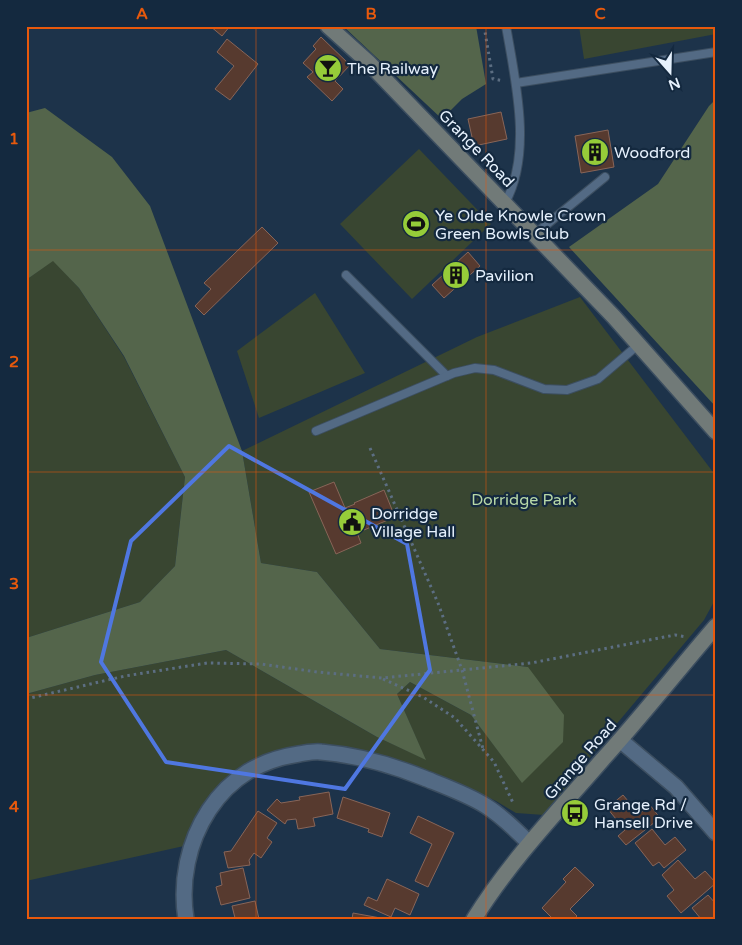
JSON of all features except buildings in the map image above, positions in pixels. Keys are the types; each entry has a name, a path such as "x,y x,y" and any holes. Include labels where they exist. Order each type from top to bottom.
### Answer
{"main road":[{"name":"Grange Road","path":"328,26 368,62 535,234 614,317 716,432"},
{"name":"Grange Road","path":"474,919 507,870 716,626"}],"street":[{"path":"620,740 676,787 716,833"},
{"path":"186,919 184,906 185,877 190,850 202,820 220,796 239,778 256,767 279,758 320,751 397,768 442,785 485,806 530,843"}],"lane":[{"path":"505,203 514,180 519,150 519,106 506,26"},
{"path":"516,83 716,52"},
{"path":"535,234 605,177"},
{"path":"346,275 447,376"},
{"path":"316,431 447,376 475,368 494,370 544,388 567,390 598,379 638,345"}],"path":[{"path":"484,26 493,79 516,83"},
{"path":"370,448 438,604 462,670 483,749"},
{"path":"26,700 125,676 207,663 261,664 317,672 382,678 531,663 675,635 704,640"},
{"path":"382,678 423,697 455,718 483,749 494,762 518,815 511,826"}],"highlighted area":[{"path":"229,446 407,544 430,670 345,789 166,762 101,662 131,541"}],"green space":[{"path":"343,26 476,26 486,84 462,99 442,119"},
{"path":"579,26 716,26 716,34 584,59"},
{"path":"716,99 716,407 569,247 658,184 709,106"},
{"path":"45,108 112,157 150,206 242,451 261,563 317,572 380,649 528,667 564,715 563,742 522,783 471,715 410,682 397,694 426,760 377,737 226,650 95,675 26,694 26,638 140,602 175,566 185,477 124,356 79,288 53,261 26,280 26,113"},
{"name":"Ye Olde Knowle Crown Green Bowls Club","path":"419,149 491,224 412,299 340,224"},
{"path":"53,260 79,288 124,357 185,477 175,566 140,602 26,638 26,280"},
{"path":"315,293 365,373 259,418 237,351"},
{"name":"Dorridge Park","path":"580,297 716,476 716,598 704,620 614,727 544,815 516,813 496,801 414,765 364,751 327,746 298,746 269,753 236,770 212,792 197,815 184,846 26,881 26,694 95,675 226,650 377,737 425,759 397,694 410,682 471,715 522,782 528,667 380,649 317,572 261,563 242,451 477,337"}],"place":[{"name":"The Railway","path":"328,68"},
{"name":"Woodford","path":"595,152"},
{"name":"Ye Olde Knowle Crown Green Bowls Club","path":"416,224"},
{"name":"Pavilion","path":"456,275"},
{"name":"Dorridge Village Hall","path":"352,522"},
{"name":"Grange Rd / Hansell Drive","path":"575,813"}]}
